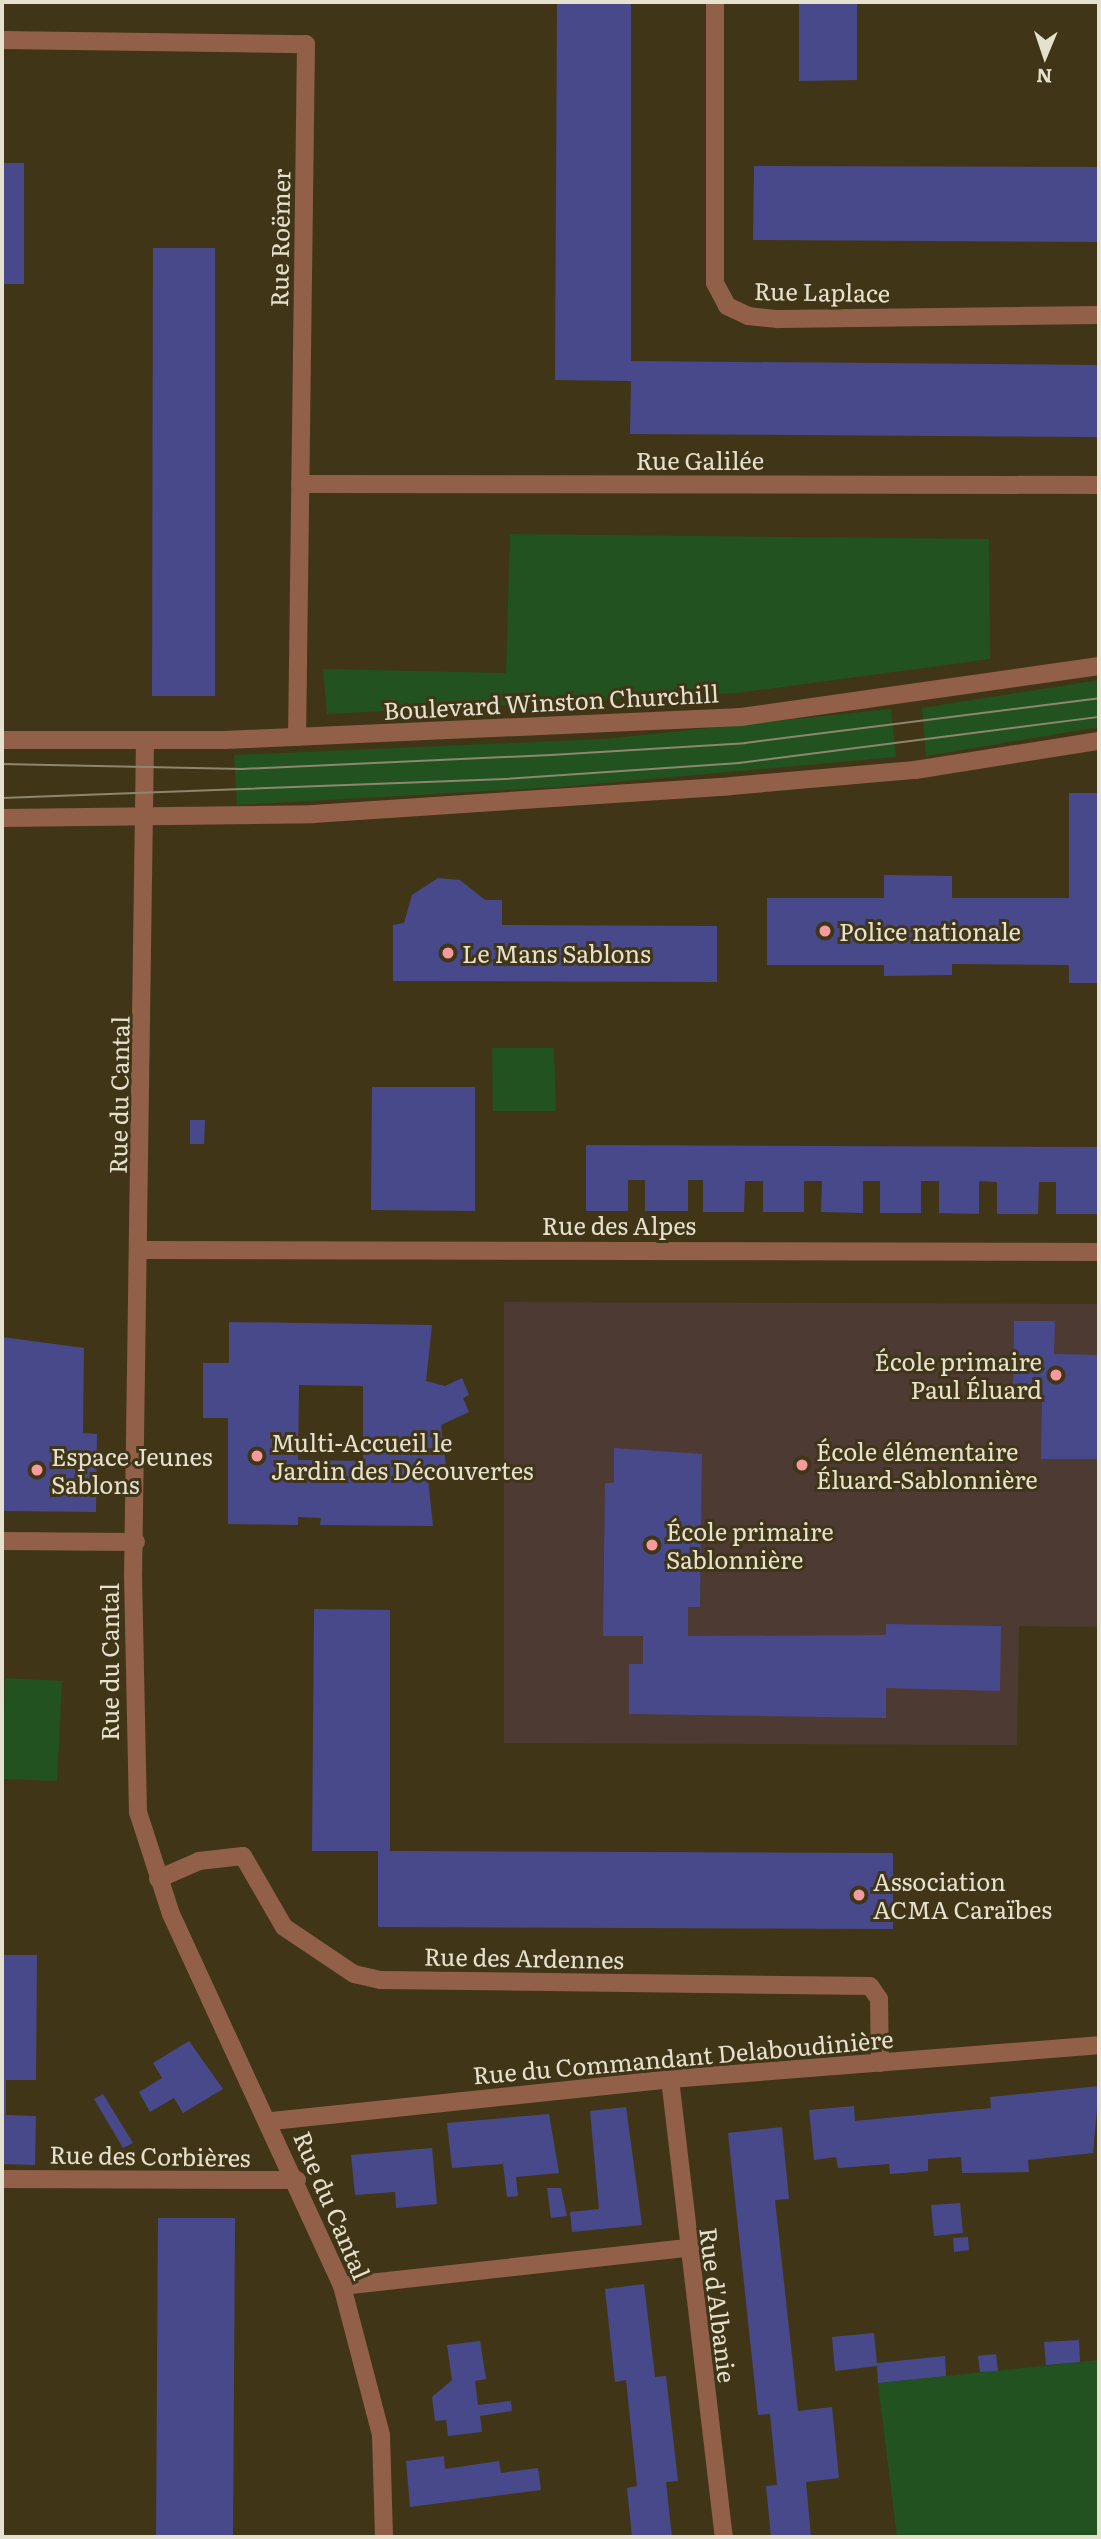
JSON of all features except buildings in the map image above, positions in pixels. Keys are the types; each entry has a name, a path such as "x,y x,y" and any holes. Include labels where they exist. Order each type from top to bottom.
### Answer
{"street":[{"name":"Rue Laplace","path":"715,2 715,283 727,306 748,316 778,319 1099,315"},
{"name":"Rue Roëmer","path":"2,40 306,44 297,737"},
{"name":"Rue Galilée","path":"300,484 1099,485"},
{"name":"Boulevard Winston Churchill","path":"2,740 297,737 741,717 1099,666"},
{"name":"Rue du Cantal","path":"145,740 134,1757 138,1812 158,1879 272,2122 342,2286 381,2435 384,2537"},
{"path":"2,818 144,820 732,786 915,770 1099,741"},
{"name":"Rue des Alpes","path":"139,1250 1099,1252"},
{"path":"2,1541 136,1542"},
{"name":"Rue des Ardennes","path":"158,1879 199,1861 243,1856 284,1927 354,1975 380,1980 870,1986 879,1999 880,2063"},
{"name":"Rue du Commandant Delaboudinière","path":"272,2122 670,2079 1099,2045"},
{"name":"Rue d'Albanie","path":"670,2079 685,2248 724,2537"},
{"name":"Rue des Corbières","path":"2,2179 297,2180"},
{"path":"342,2286 685,2248"}],"shaded area":[{"name":"École élémentaire Éluard-Sablonnière","path":"504,1302 1099,1304 1099,1627 1019,1626 1017,1745 504,1743"}],"green space":[{"path":"510,534 989,539 990,659 737,693 327,714 323,669 506,673"},
{"path":"1099,680 1099,727 926,756 922,708"},
{"path":"891,709 896,757 561,787 237,805 234,755 605,739"},
{"path":"492,1048 554,1048 556,1111 493,1111"},
{"path":"5,1678 62,1681 57,1781 2,1779"},
{"path":"1099,2360 1099,2537 897,2537 878,2383"}],"tram line":[{"path":"2,764 242,769 551,755 745,743 1099,698"},
{"path":"2,798 505,779 739,763 1099,717"}],"place":[{"name":"Police nationale","path":"825,931"},
{"name":"Le Mans Sablons","path":"448,953"},
{"name":"École primaire Paul Éluard","path":"1056,1375"},
{"name":"Multi-Accueil le Jardin des Découvertes","path":"257,1456"},
{"name":"École élémentaire Éluard-Sablonnière","path":"802,1465"},
{"name":"Espace Jeunes Sablons","path":"37,1470"},
{"name":"École primaire Sablonnière","path":"652,1545"},
{"name":"Association ACMA Caraïbes","path":"859,1895"}]}
